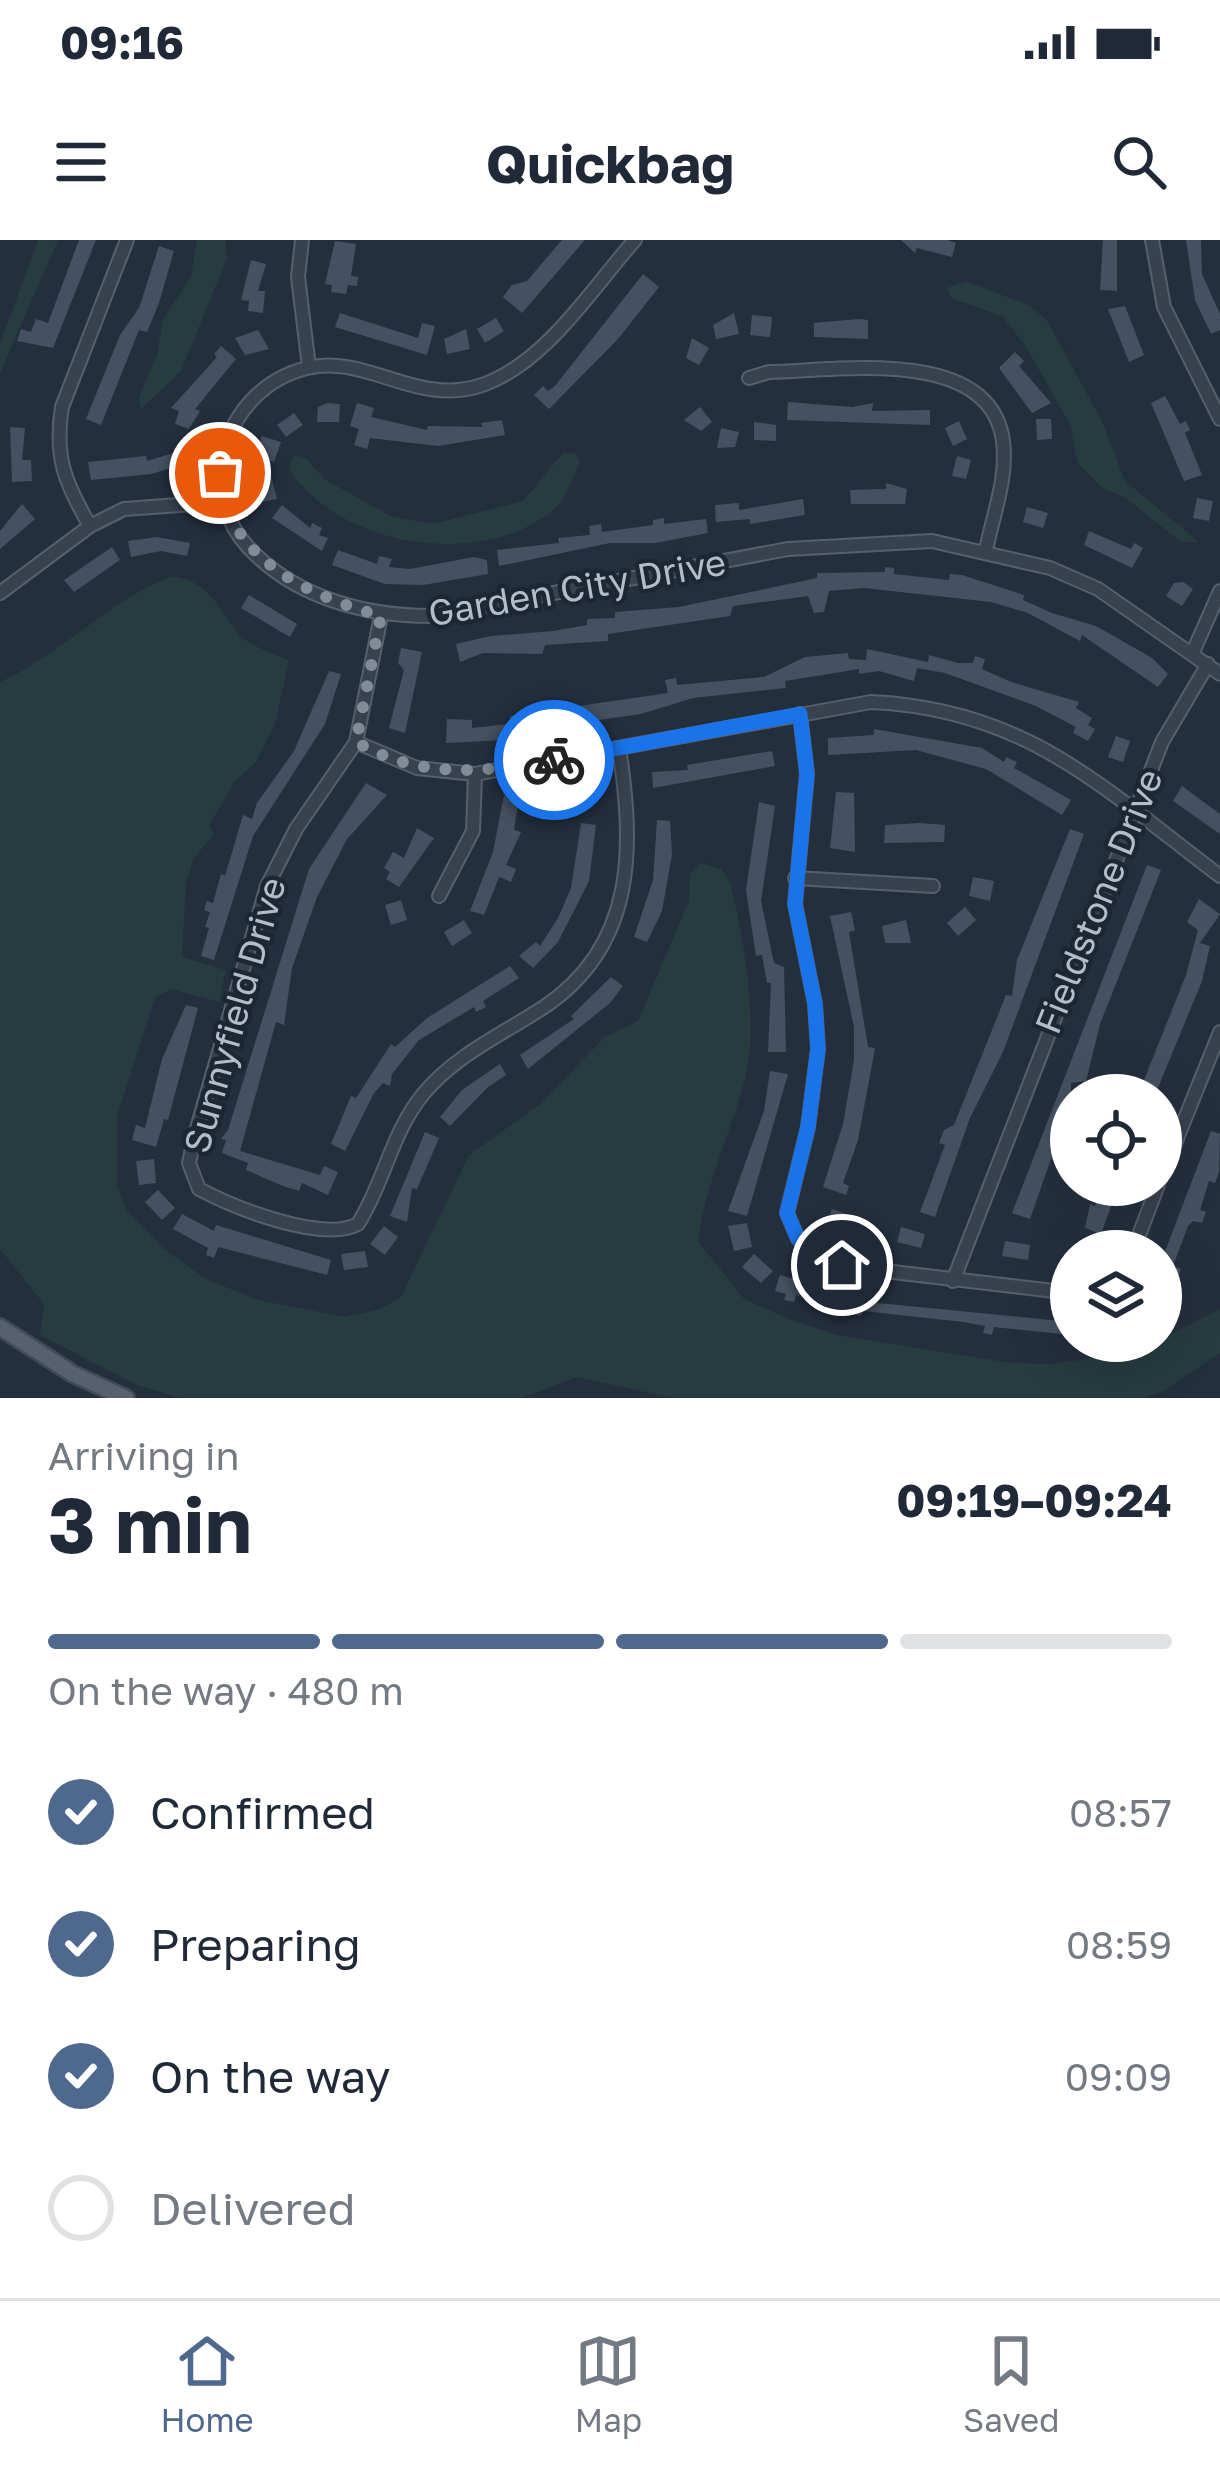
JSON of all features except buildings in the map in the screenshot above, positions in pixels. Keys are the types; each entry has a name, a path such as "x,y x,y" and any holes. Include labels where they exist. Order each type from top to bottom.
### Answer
{"main road":[{"path":"0,1327 73,1375 126,1398"}],"street":[{"path":"90,526 63,479 58,432 62,407 127,240"},
{"path":"302,240 298,277 309,367"},
{"path":"0,593 90,526 124,509 221,502 222,455 237,418 271,383 309,367 347,369 422,391 460,392 490,382 542,345 635,240"},
{"path":"1152,240 1164,307 1220,419"},
{"path":"748,379 769,372 919,370 975,391 1003,435 1004,466 986,550"},
{"name":"Garden City Drive","path":"221,502 247,546 270,565 310,591 381,616 431,616 839,542 932,541 986,550 1098,589 1220,674"},
{"path":"1193,652 1220,591"},
{"name":"Sunnyfield Drive","path":"381,616 356,742 296,829 267,886 189,1163 199,1189 328,1232 358,1224 400,1125 427,1090 461,1058 550,1003 601,946 624,889 630,851 619,748"},
{"name":"Fieldstone Drive","path":"953,1281 1134,811 1175,712 1208,664"},
{"path":"356,742 417,768 475,774 872,702 914,704 982,718 1056,753 1220,876"},
{"path":"800,714 807,774 795,878 818,1049 808,1127 788,1192 790,1225 813,1251 842,1265 1050,1291"},
{"path":"439,896 472,831 475,774"},
{"path":"795,878 933,886"},
{"path":"1182,1127 1220,1032"}],"green space":[{"path":"38,240 58,240 0,373 0,344"},
{"path":"197,240 225,240 227,258 181,371 141,409 139,397 157,355 163,319 191,277"},
{"path":"966,281 1028,305 1046,319 1101,419 1125,481 1199,542 1181,542 1126,498 1101,487 1077,462 1071,426 1025,345 1002,316 951,298 947,288"},
{"path":"563,453 575,453 580,462 553,510 523,529 489,540 451,544 375,532 311,495 289,468 294,455 306,458 324,479 390,516 433,524 523,501"},
{"path":"172,576 196,584 248,642 289,661 275,724 256,762 236,780 209,825 214,833 193,860 186,884 182,957 226,970 219,1002 171,989 155,998 117,1116 117,1185 126,1209 164,1249 206,1279 258,1300 345,1317 381,1309 401,1297 469,1155 539,1105 605,1037 638,1021 689,901 690,874 701,863 721,869 730,883 745,955 751,1033 745,1079 712,1179 698,1241 744,1299 836,1335 1012,1363 1052,1364 1182,1362 1182,1328 1220,1309 1220,1353 1162,1392 1143,1398 673,1398 577,1377 522,1398 181,1398 137,1385 40,1335 44,1304 0,1249 0,682"}],"way so far":[{"path":"220,473 221,502 247,546 310,591 381,616 356,742 378,755 439,772 475,774 554,760"}],"route":[{"path":"554,760 800,714 807,774 795,904 815,1004 818,1049 816,1085 788,1192 787,1213 798,1239 842,1265"}]}
